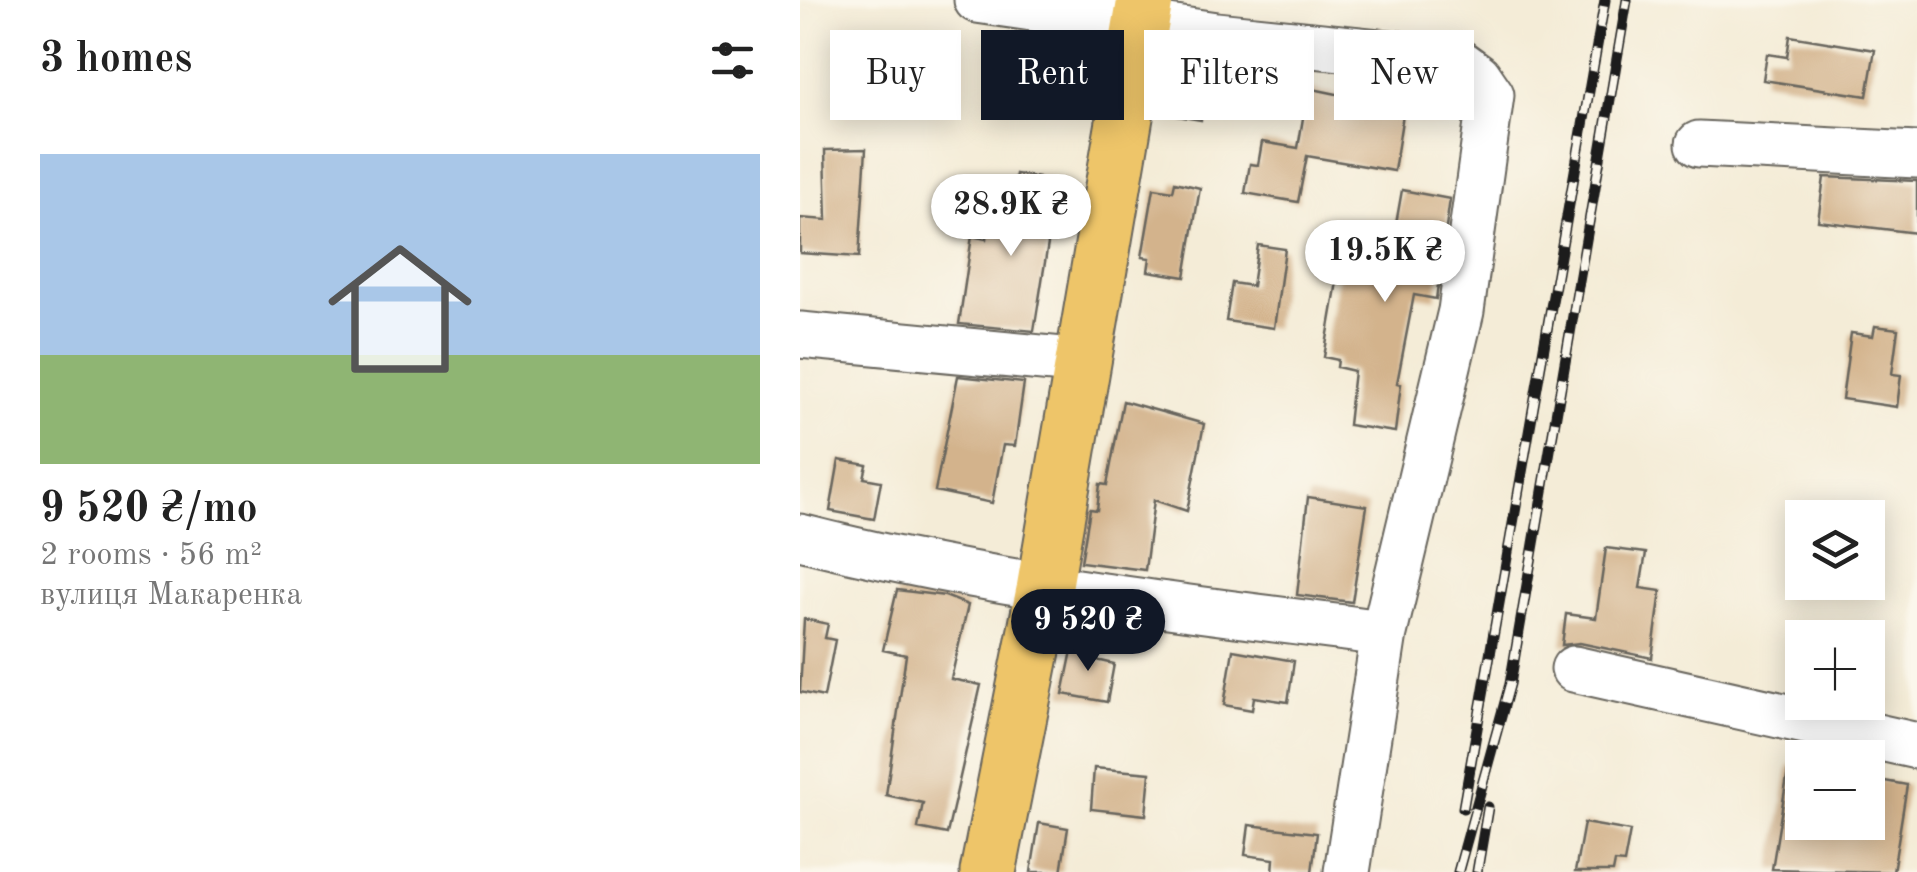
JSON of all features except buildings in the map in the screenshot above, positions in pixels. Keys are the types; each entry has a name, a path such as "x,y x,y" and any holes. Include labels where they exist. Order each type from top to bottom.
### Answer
{"main road":[{"path":"988,872 1044,590 1143,12"}],"street":[{"path":"977,0 1143,12 1456,60 1478,76 1490,96 1460,311 1384,633 1347,872"},
{"path":"1699,144 1917,155"},
{"path":"800,335 1084,362"},
{"path":"800,537 920,568 1044,590 1384,633"},
{"path":"1574,669 1917,746"}],"railway":[{"path":"1463,808 1605,0"},
{"path":"1458,872 1510,684 1627,0"},
{"path":"1477,872 1488,807"}]}
